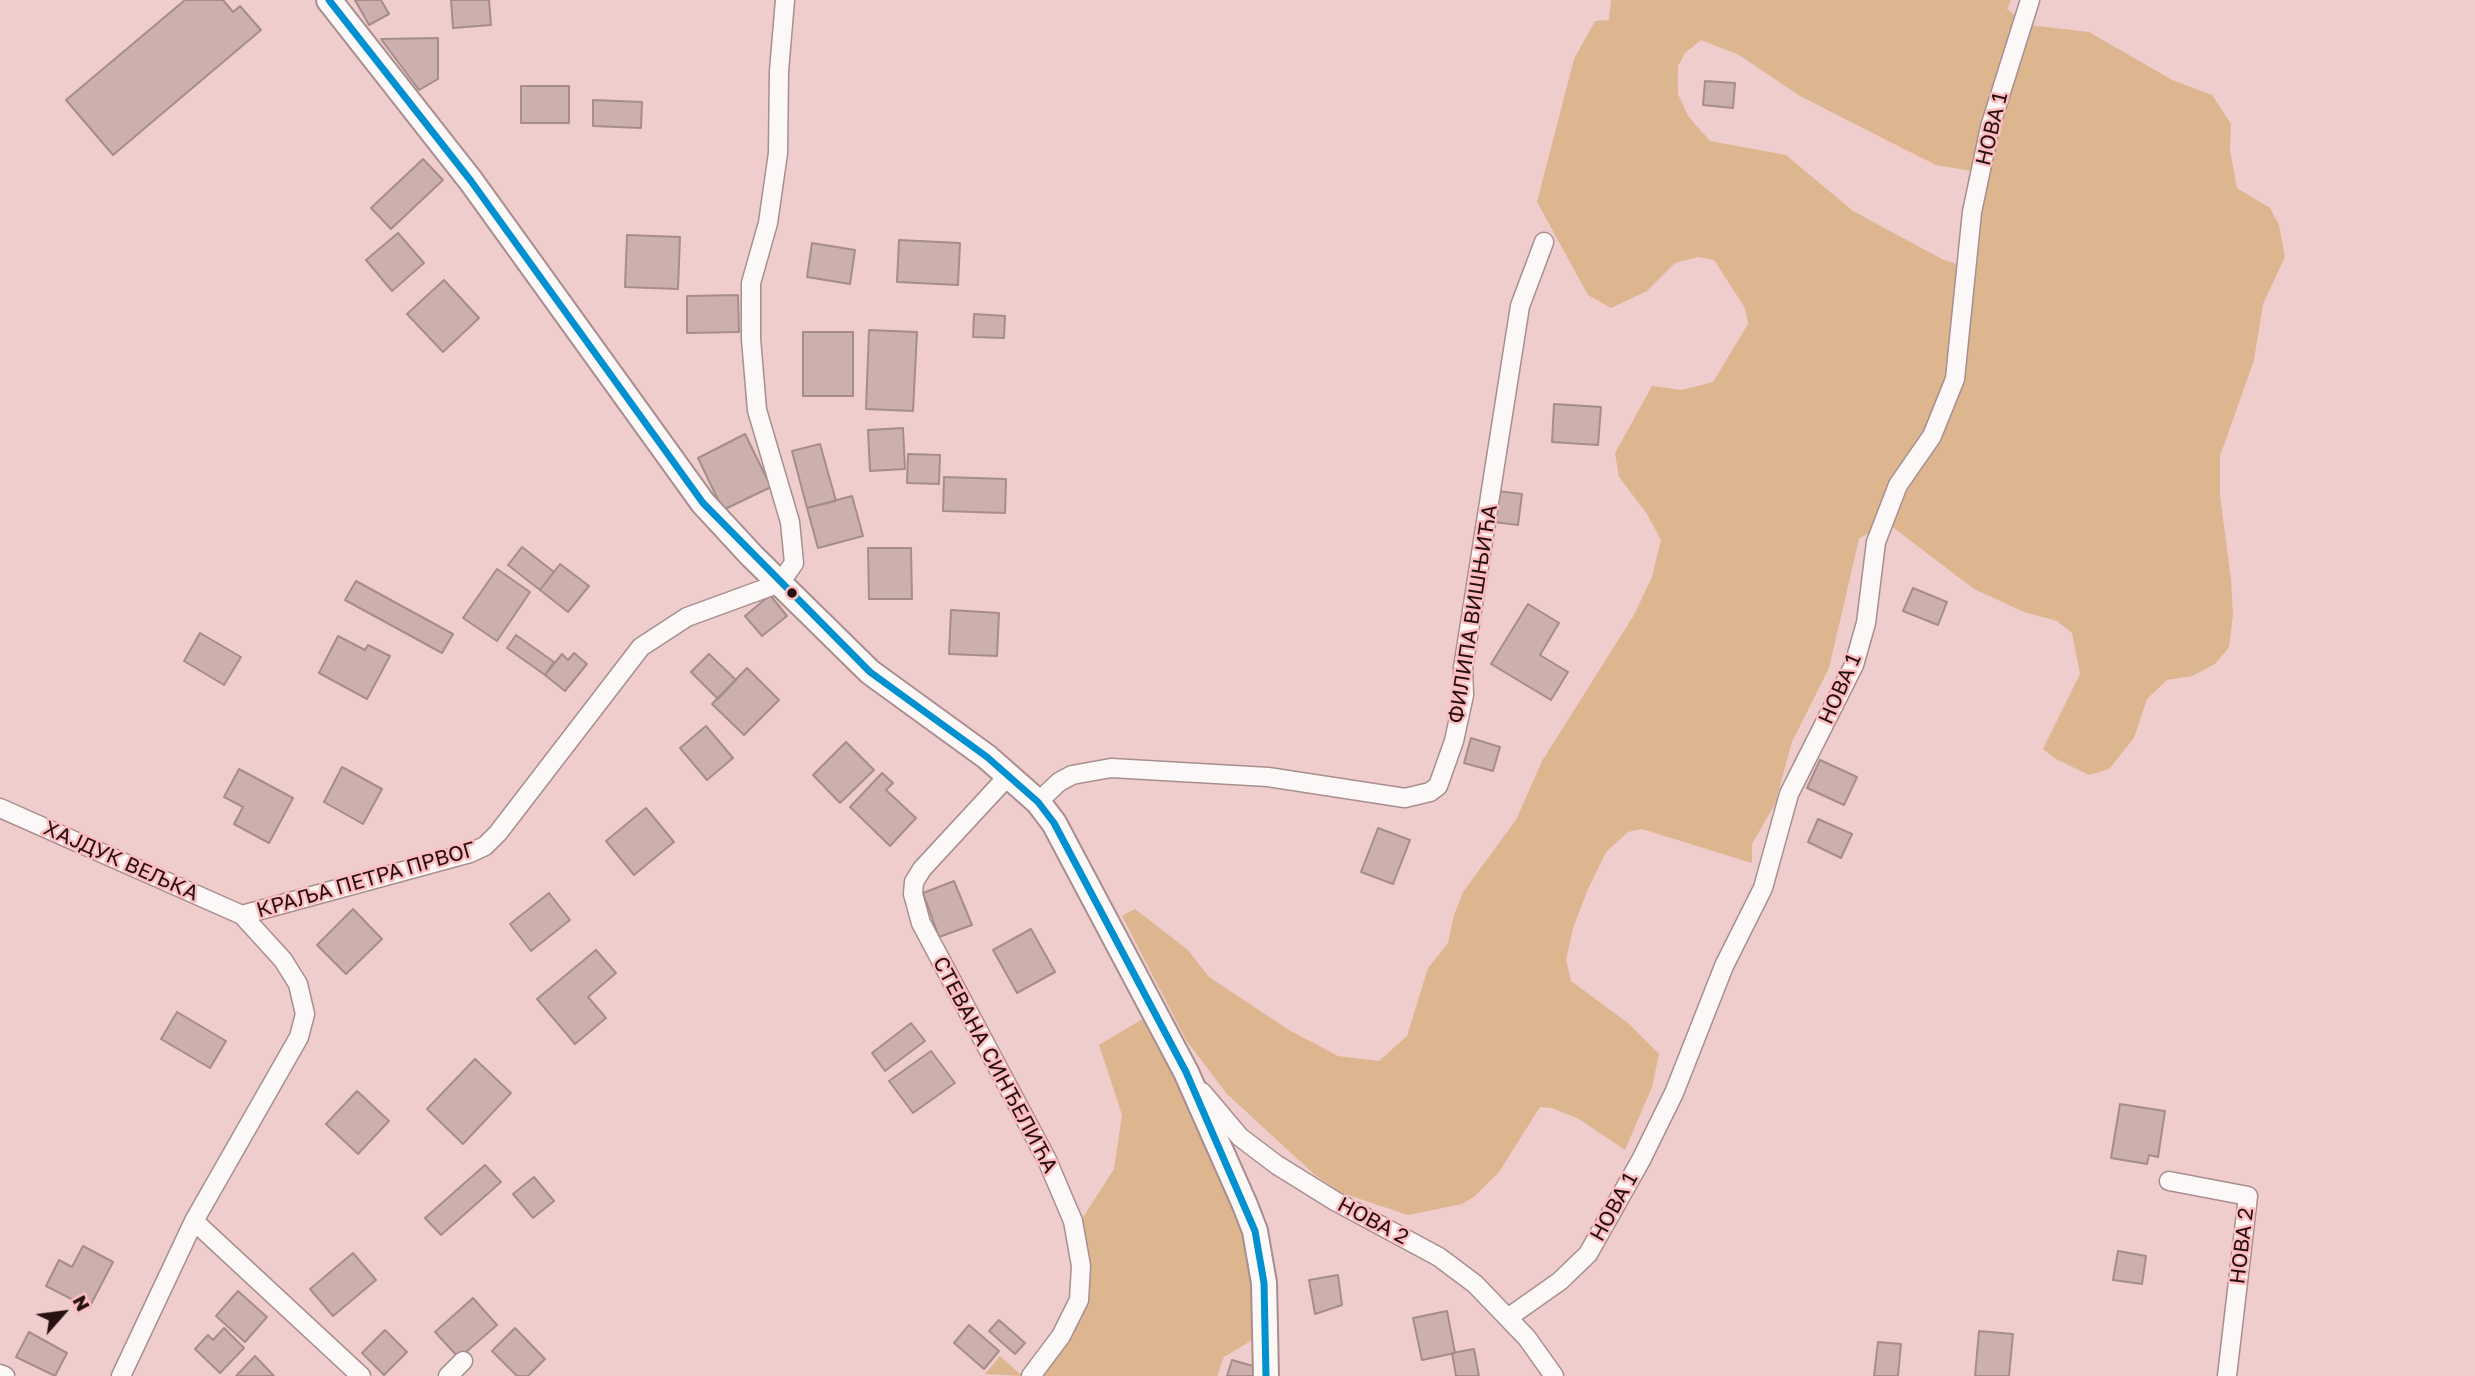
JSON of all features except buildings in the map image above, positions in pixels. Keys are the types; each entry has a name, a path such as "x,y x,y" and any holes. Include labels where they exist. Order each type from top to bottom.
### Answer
{"street":[{"path":"330,0 471,181 675,467 728,530 870,672 987,757 1038,802 1070,850 1186,1072 1255,1231 1264,1283 1266,1376"},
{"path":"780,583 794,563 795,552 790,522 757,410 751,339 751,283 768,223 778,152 779,71 785,0"},
{"name":"НОВА 1","path":"1508,1317 1560,1281 1588,1254 1641,1160 1674,1093 1724,966 1763,888 1789,794 1854,665 1866,623 1877,542 1898,485 1932,436 1955,379 1972,212 1990,127 2031,0"},
{"name":"ФИЛИПА ВИШЊИЋА","path":"1038,802 1059,782 1072,775 1111,768 1268,777 1405,798 1430,792 1438,786 1454,741 1464,695 1463,668 1520,306 1544,242"},
{"name":"КРАЉА ПЕТРА ПРВОГ","path":"121,1376 194,1221 299,1037 305,1014 298,985 284,960 242,915 470,853 485,846 499,833 641,647 687,617 780,583"},
{"name":"СТЕВАНА СИНЂЕЛИЋА","path":"1008,776 922,869 914,882 912,894 920,923 1047,1160 1073,1221 1081,1266 1079,1300 1061,1336 1031,1376"},
{"name":"ХАЈДУК ВЕЉКА","path":"0,808 242,915"},
{"name":"НОВА 2","path":"1186,1072 1240,1137 1335,1201 1439,1256 1475,1284 1508,1317 1554,1376"},
{"name":"НОВА 2","path":"2169,1181 2248,1196 2227,1376"},
{"path":"194,1221 361,1376"},
{"path":"448,1376 463,1361"},
{"path":"0,1374 5,1376"}],"shaded area":[{"path":"1611,0 2011,0 2007,9 2029,25 2089,32 2172,80 2212,95 2231,124 2230,150 2237,188 2270,208 2279,225 2285,257 2263,304 2254,360 2220,456 2220,495 2233,615 2229,647 2215,664 2192,676 2167,680 2147,699 2134,738 2109,769 2089,775 2056,759 2043,749 2080,674 2072,633 2057,621 2024,612 1974,589 1886,522 1859,539 1829,668 1792,742 1775,804 1752,844 1752,863 1642,829 1628,832 1606,852 1573,928 1566,960 1571,981 1628,1023 1659,1054 1652,1087 1625,1150 1579,1119 1552,1108 1540,1107 1499,1172 1475,1196 1462,1204 1408,1215 1342,1193 1315,1175 1227,1094 1186,1040 1122,916 1135,909 1188,950 1209,977 1289,1030 1338,1056 1379,1061 1407,1036 1428,968 1448,943 1454,915 1463,892 1516,820 1542,761 1634,615 1652,577 1661,540 1647,514 1619,477 1615,453 1652,386 1682,390 1713,382 1748,324 1745,308 1714,260 1698,257 1675,263 1647,291 1611,308 1588,295 1537,202 1574,59 1595,21 1609,20","holes":["1701,40 1739,55 1800,96 1936,165 1971,171 1959,265 1942,259 1853,211 1786,155 1710,141 1688,116 1678,94 1678,66 1685,53"]},
{"path":"1154,1012 1253,1230 1259,1336 1224,1357 1217,1376 1040,1376 1071,1339 1089,1297 1090,1262 1082,1219 1114,1169 1122,1115 1099,1045"},
{"path":"1000,1356 1021,1375 1021,1376 985,1374"}],"transit line":[{"path":"329,0 471,181 703,503 870,672 987,757 1038,802 1054,823 1186,1072 1255,1231 1264,1283 1266,1376"}]}
